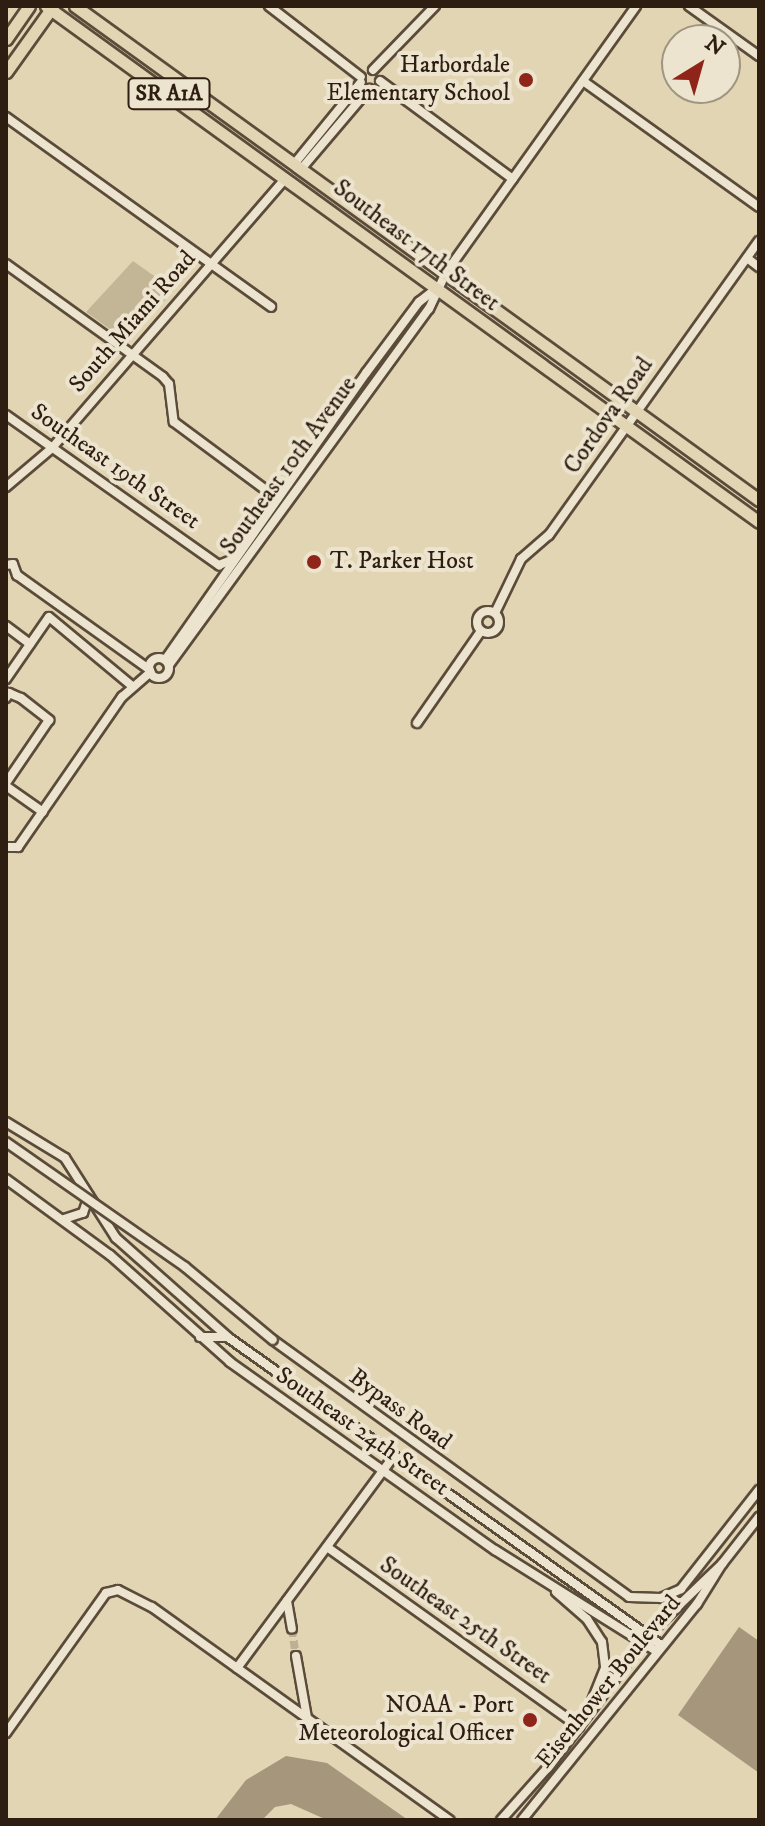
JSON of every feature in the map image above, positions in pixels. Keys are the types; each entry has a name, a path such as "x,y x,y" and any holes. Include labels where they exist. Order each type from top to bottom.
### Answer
{"main road":[{"path":"6,39 29,6"},
{"name":"Southeast 17th Street","path":"75,6 759,500"},
{"path":"6,72 50,7"},
{"name":"Southeast 17th Street","path":"50,7 625,428 757,518"},
{"path":"286,178 319,180"},
{"path":"734,505 759,507"}],"street":[{"path":"269,6 513,179"},
{"path":"298,165 435,6"},
{"name":"Southeast 10th Avenue","path":"167,662 429,309 445,274 636,6"},
{"path":"689,6 759,56"},
{"path":"583,81 759,207"},
{"path":"6,117 271,307"},
{"name":"South Miami Road","path":"6,487 52,448 286,178"},
{"name":"Cordova Road","path":"495,613 521,559 549,535 759,241"},
{"path":"747,258 759,267"},
{"path":"6,264 169,384 174,422 285,506"},
{"name":"Southeast 10th Avenue","path":"151,671 164,676 167,662 276,497 419,302 437,288"},
{"name":"Southeast 19th Street","path":"6,415 219,565 229,565 240,554"},
{"path":"310,451 319,458"},
{"path":"9,565 17,575 151,671"},
{"path":"417,723 481,631 479,615 495,613 497,629 481,631"},
{"path":"6,679 49,617 131,685"},
{"path":"6,626 30,644"},
{"name":"Southeast 10th Avenue","path":"6,847 18,847 131,685 151,671 153,660 167,662"},
{"path":"7,694 49,720 6,785 43,812"},
{"name":"Southeast 24th Street","path":"8,1124 58,1152 90,1193 116,1238 229,1338 645,1639"},
{"name":"Bypass Road","path":"6,1142 185,1267 273,1340 629,1597 661,1598 681,1589 759,1490"},
{"name":"Southeast 24th Street","path":"6,1179 64,1219 200,1337 320,1426 456,1523 659,1648"},
{"path":"64,1219 83,1213 90,1193"},
{"path":"166,1307 188,1318 192,1308"},
{"path":"200,1337 229,1338"},
{"path":"320,1426 330,1412"},
{"path":"237,1668 393,1457"},
{"path":"456,1523 466,1508"},
{"name":"Eisenhower Boulevard","path":"501,1820 579,1727 645,1639 722,1564 759,1517"},
{"name":"Southeast 25th Street","path":"327,1547 579,1727"},
{"name":"Eisenhower Boulevard","path":"522,1820 715,1580 722,1564"},
{"path":"530,1571 587,1619 602,1642 605,1668 579,1727"},
{"path":"6,1733 106,1593 132,1594 450,1820"},
{"path":"287,1601 292,1629"},
{"path":"296,1656 307,1718"}],"shaded area":[{"path":"133,261 174,290 128,342 86,312"},
{"path":"739,1627 759,1641 759,1773 678,1715"},
{"path":"286,1756 327,1763 408,1820 327,1820 291,1804 275,1807 262,1820 215,1820 246,1780"}],"tunnel":[{"path":"292,1629 296,1656"}],"place":[{"name":"Harbordale Elementary School","path":"526,80"},
{"name":"T. Parker Host","path":"314,562"},
{"name":"NOAA - Port Meteorological Officer","path":"530,1720"}]}
